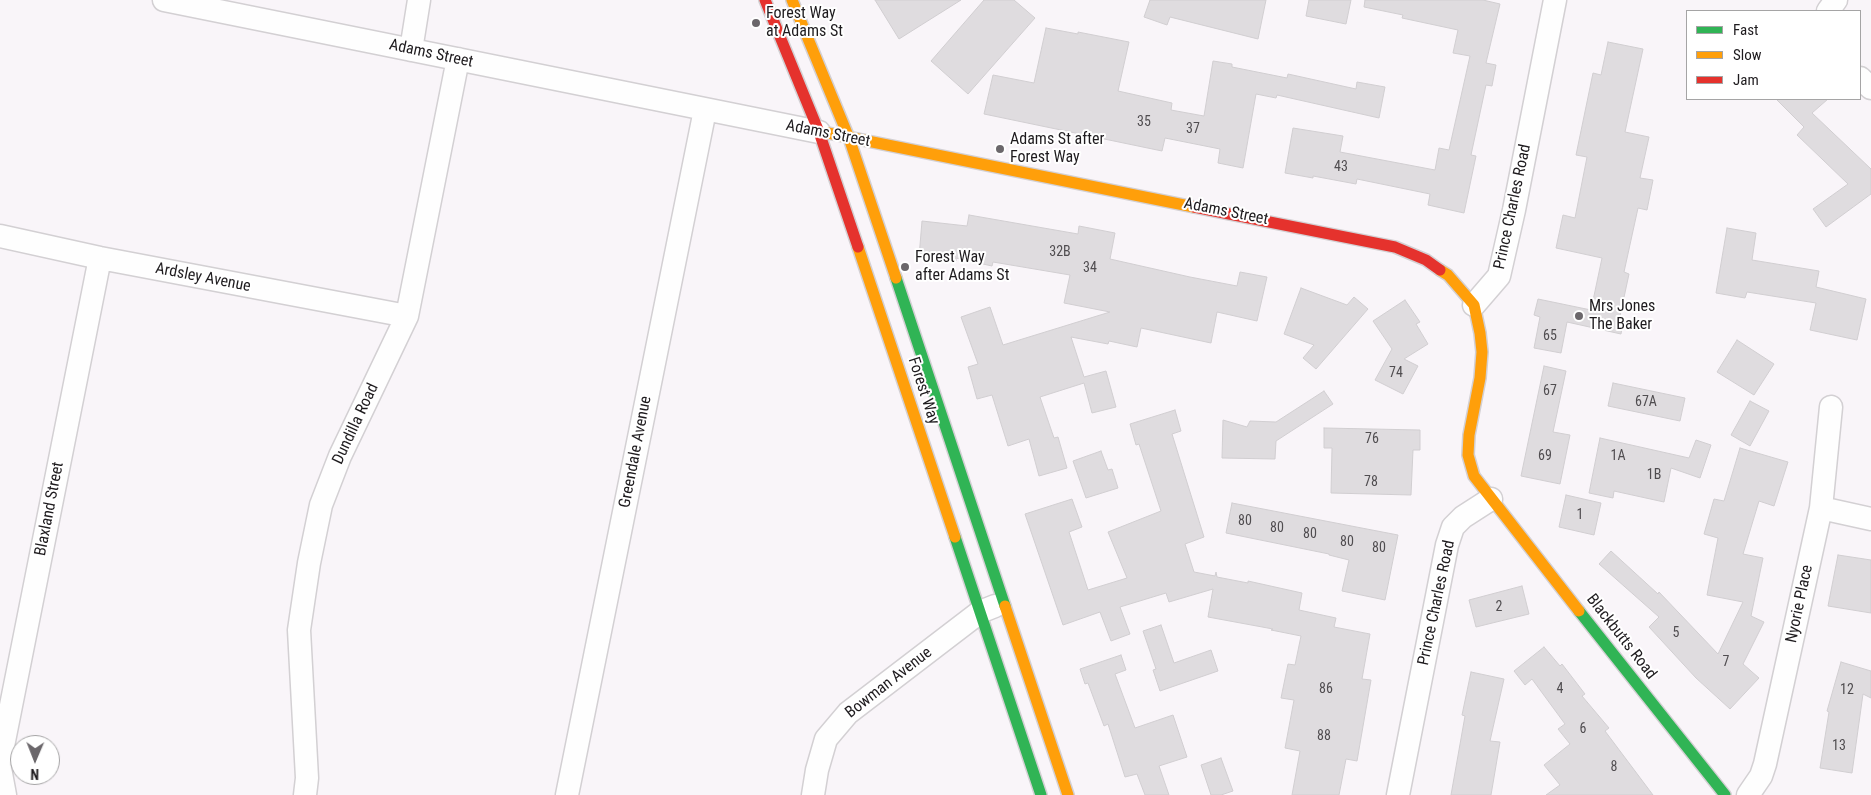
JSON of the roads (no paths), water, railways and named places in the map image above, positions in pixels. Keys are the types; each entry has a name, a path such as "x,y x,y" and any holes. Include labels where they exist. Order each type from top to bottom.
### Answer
{"main road":[{"name":"Forest Way","path":"765,0 819,132 1041,795"},
{"name":"Forest Way","path":"792,0 849,138 1068,795"},
{"name":"Adams Street","path":"819,132 1395,247 1426,260 1448,275 1474,305"},
{"path":"1474,305 1482,352 1480,378 1468,435 1468,455 1474,476 1490,499"},
{"name":"Blackbutts Road","path":"1490,499 1725,795"}],"street":[{"name":"Adams Street","path":"164,0 819,132"},
{"path":"411,50 419,0"},
{"name":"Prince Charles Road","path":"1474,305 1499,276 1514,210 1555,0"},
{"name":"Dundilla Road","path":"305,795 306,778 299,630 309,562 321,505 340,456 407,316 458,59"},
{"path":"1861,79 1871,88"},
{"name":"Greendale Avenue","path":"568,795 705,110"},
{"name":"Ardsley Avenue","path":"0,236 100,258 407,316"},
{"name":"Blaxland Street","path":"0,760 100,258"},
{"name":"Nyorie Place","path":"1748,795 1761,776 1765,764 1821,508 1832,407"},
{"name":"Prince Charles Road","path":"1398,795 1447,545 1453,527 1463,517 1490,499"},
{"path":"1821,508 1871,519"},
{"name":"Bowman Avenue","path":"813,795 817,770 826,739 848,713 980,612 1004,603"},
{"path":"0,768 5,795"}],"place":[{"name":"Forest Way at Adams St","path":"756,23"},
{"name":"Adams St after Forest Way","path":"1000,149"},
{"name":"Forest Way after Adams St","path":"905,267"},
{"name":"Mrs Jones The Baker","path":"1579,316"}]}
